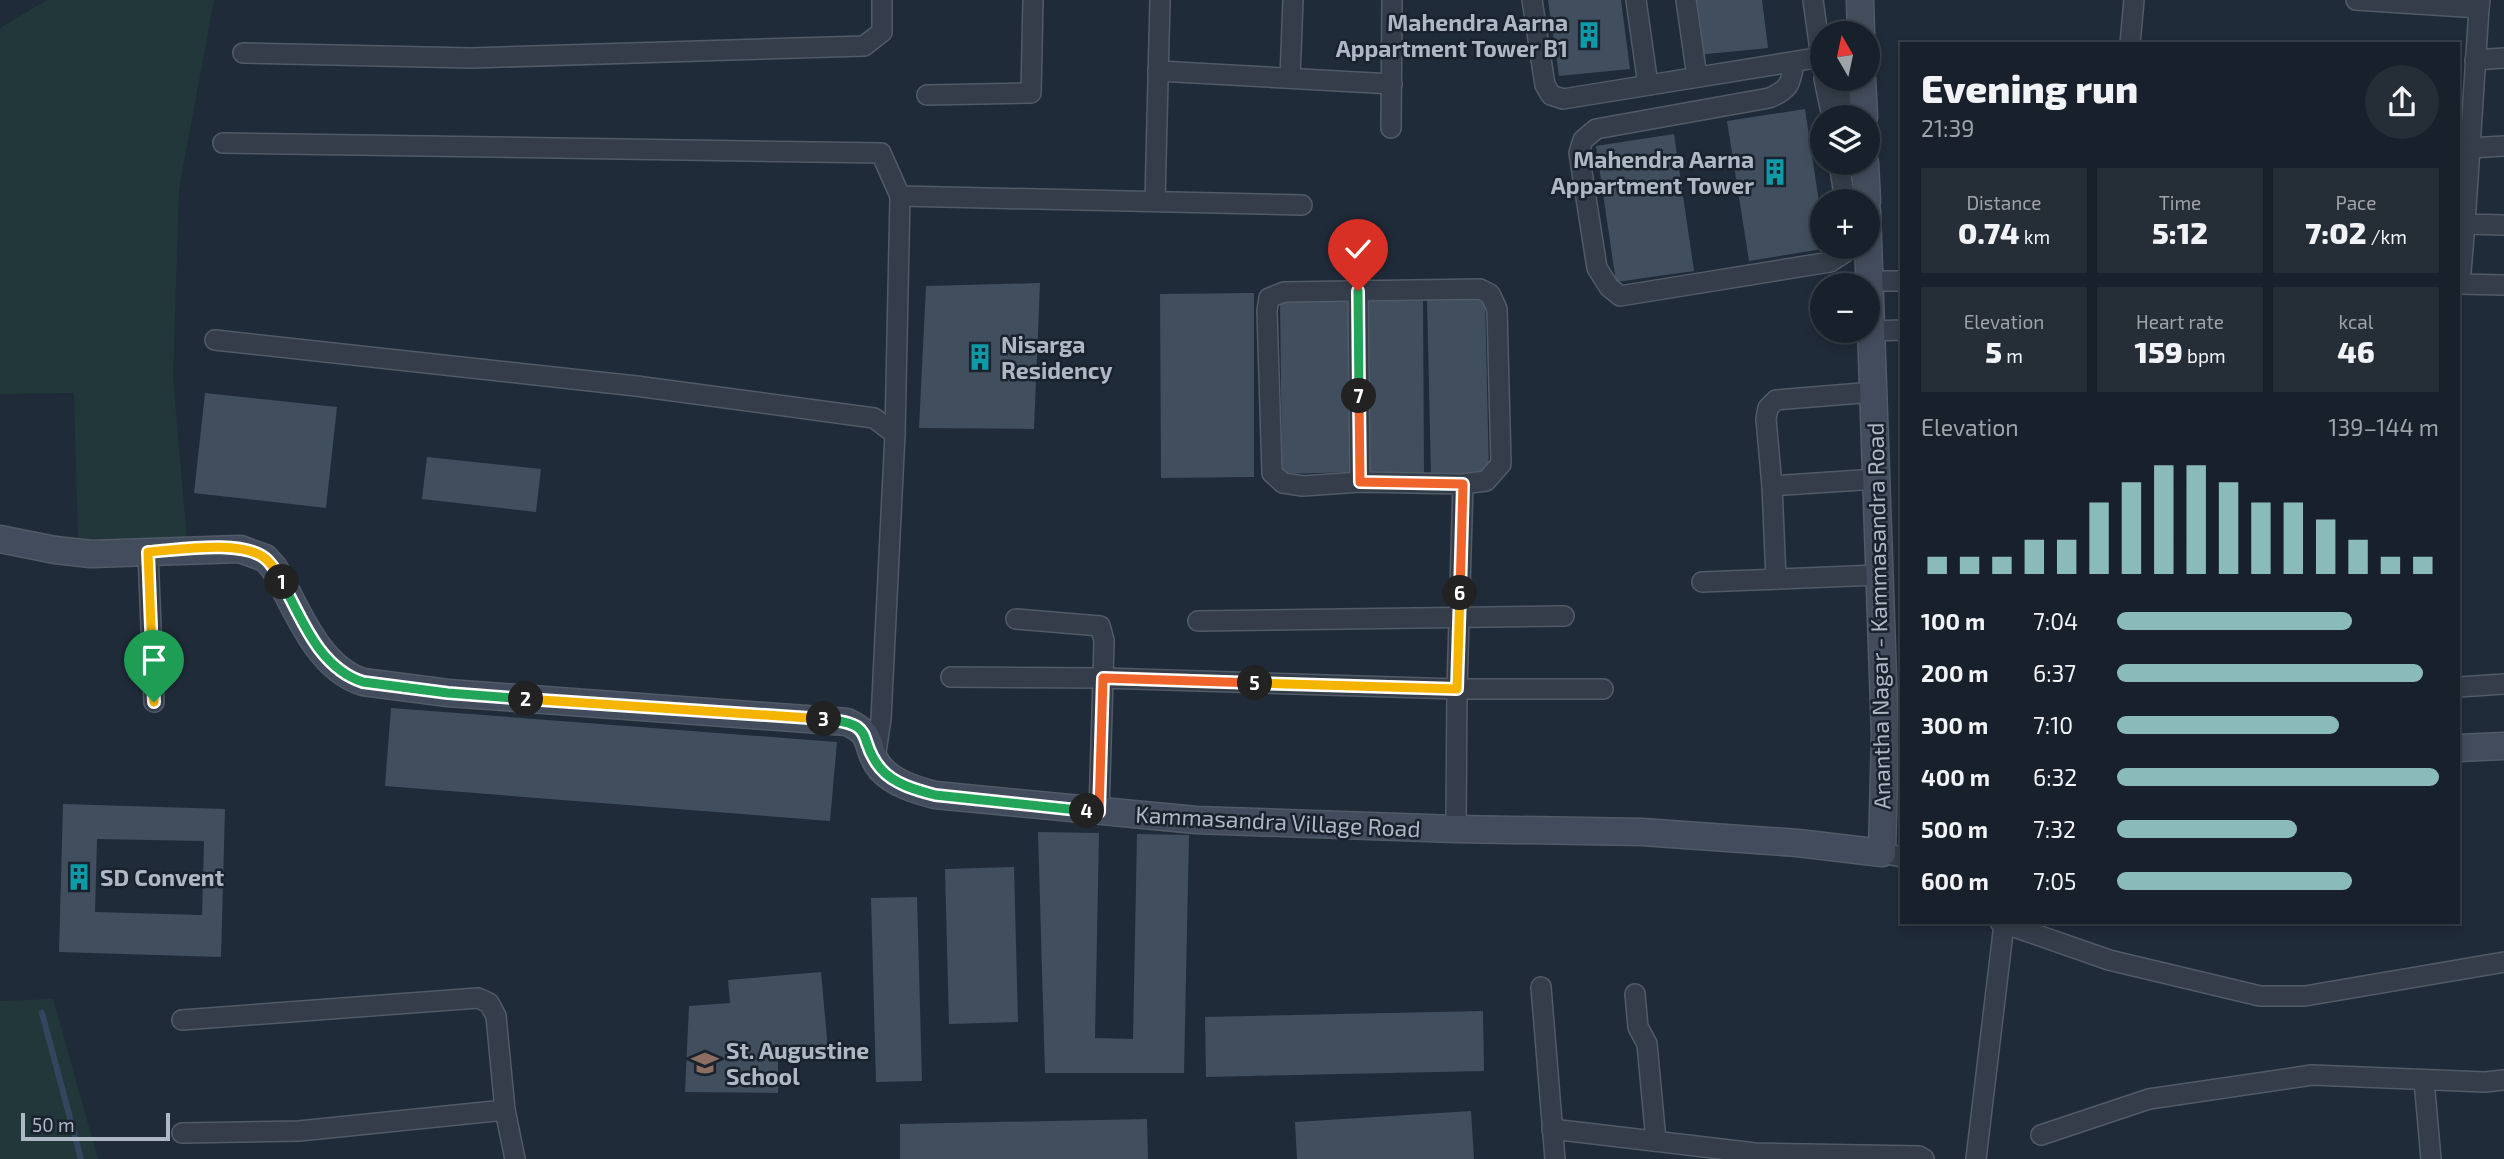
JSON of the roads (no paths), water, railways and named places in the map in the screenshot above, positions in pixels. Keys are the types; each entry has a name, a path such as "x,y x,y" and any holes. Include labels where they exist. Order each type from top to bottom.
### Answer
{"street":[{"path":"243,53 471,58 864,46 882,32 882,0"},
{"path":"927,95 1031,93 1033,0"},
{"path":"1155,201 1160,0"},
{"path":"1290,78 1293,0"},
{"path":"1391,128 1392,0"},
{"path":"1532,0 1545,85 1551,95 1563,99 1810,61"},
{"path":"1636,0 1648,85"},
{"path":"1686,0 1697,77"},
{"path":"1813,0 1816,21"},
{"path":"1860,0 1861,21"},
{"path":"2130,42 2134,0"},
{"path":"2356,0 2480,4 2474,60 2465,101 2469,148 2463,194 2465,224 2460,284 2504,285"},
{"path":"2474,60 2504,58"},
{"path":"1794,62 1792,78 1784,92 1769,98 1597,130 1583,140 1579,153 1597,268 1609,287 1620,296 1830,262 1835,259"},
{"path":"1158,71 1391,85"},
{"path":"223,143 881,153 900,196 895,434 881,719 875,759"},
{"path":"2469,148 2504,146"},
{"path":"900,196 1302,205"},
{"path":"2465,224 2504,226"},
{"path":"1880,281 1900,281"},
{"path":"1480,289 1490,294 1497,309 1501,464 1486,481 1463,484 1360,482 1303,486 1283,483 1272,472 1266,311 1269,299 1284,292 1480,289"},
{"path":"1358,291 1360,482"},
{"path":"1880,331 1900,330"},
{"path":"215,340 636,386 874,418 895,434"},
{"name":"Anantha Nagar - Kammasandra Road","path":"1872,343 1879,575 1893,680 1892,855"},
{"path":"1776,579 1766,419 1768,408 1776,400 1874,392"},
{"path":"1772,486 1876,479"},
{"path":"1456,829 1463,484"},
{"name":"Kammasandra Village Road","path":"0,539 83,554 231,548 248,550 265,558 274,568 319,650 350,678 448,693 839,721 859,728 865,734 880,768 898,782 935,795 1196,820 1643,832 1798,843 1892,855"},
{"path":"148,552 154,702"},
{"path":"1702,582 1879,575"},
{"path":"1198,621 1564,616"},
{"path":"1016,619 1100,626 1104,640 1099,812"},
{"path":"951,677 1103,678 1457,689 1603,689"},
{"path":"2460,687 2504,684"},
{"path":"2460,748 2504,746"},
{"path":"1976,1159 2002,924"},
{"path":"2005,924 2109,960 2260,996 2305,996 2504,962"},
{"path":"1541,986 1555,1159"},
{"path":"1635,994 1639,1027 1647,1044 1656,1141"},
{"path":"182,1020 478,998 489,1003 496,1016 505,1110 516,1159"},
{"path":"2041,1135 2149,1099 2312,1075 2485,1082 2504,1080"},
{"path":"2424,1080 2431,1159"},
{"path":"182,1133 299,1131 505,1110"},
{"path":"1552,1129 1756,1156 1919,1156 1924,1159"}],"waterway":[{"path":"42,1013 81,1159"}],"place":[{"name":"Mahendra Aarna Appartment Tower B1","path":"1589,35"},
{"name":"Mahendra Aarna Appartment Tower","path":"1775,172"},
{"name":"Nisarga Residency","path":"980,357"},
{"name":"SD Convent","path":"79,877"},
{"name":"St. Augustine School","path":"705,1063"}]}
